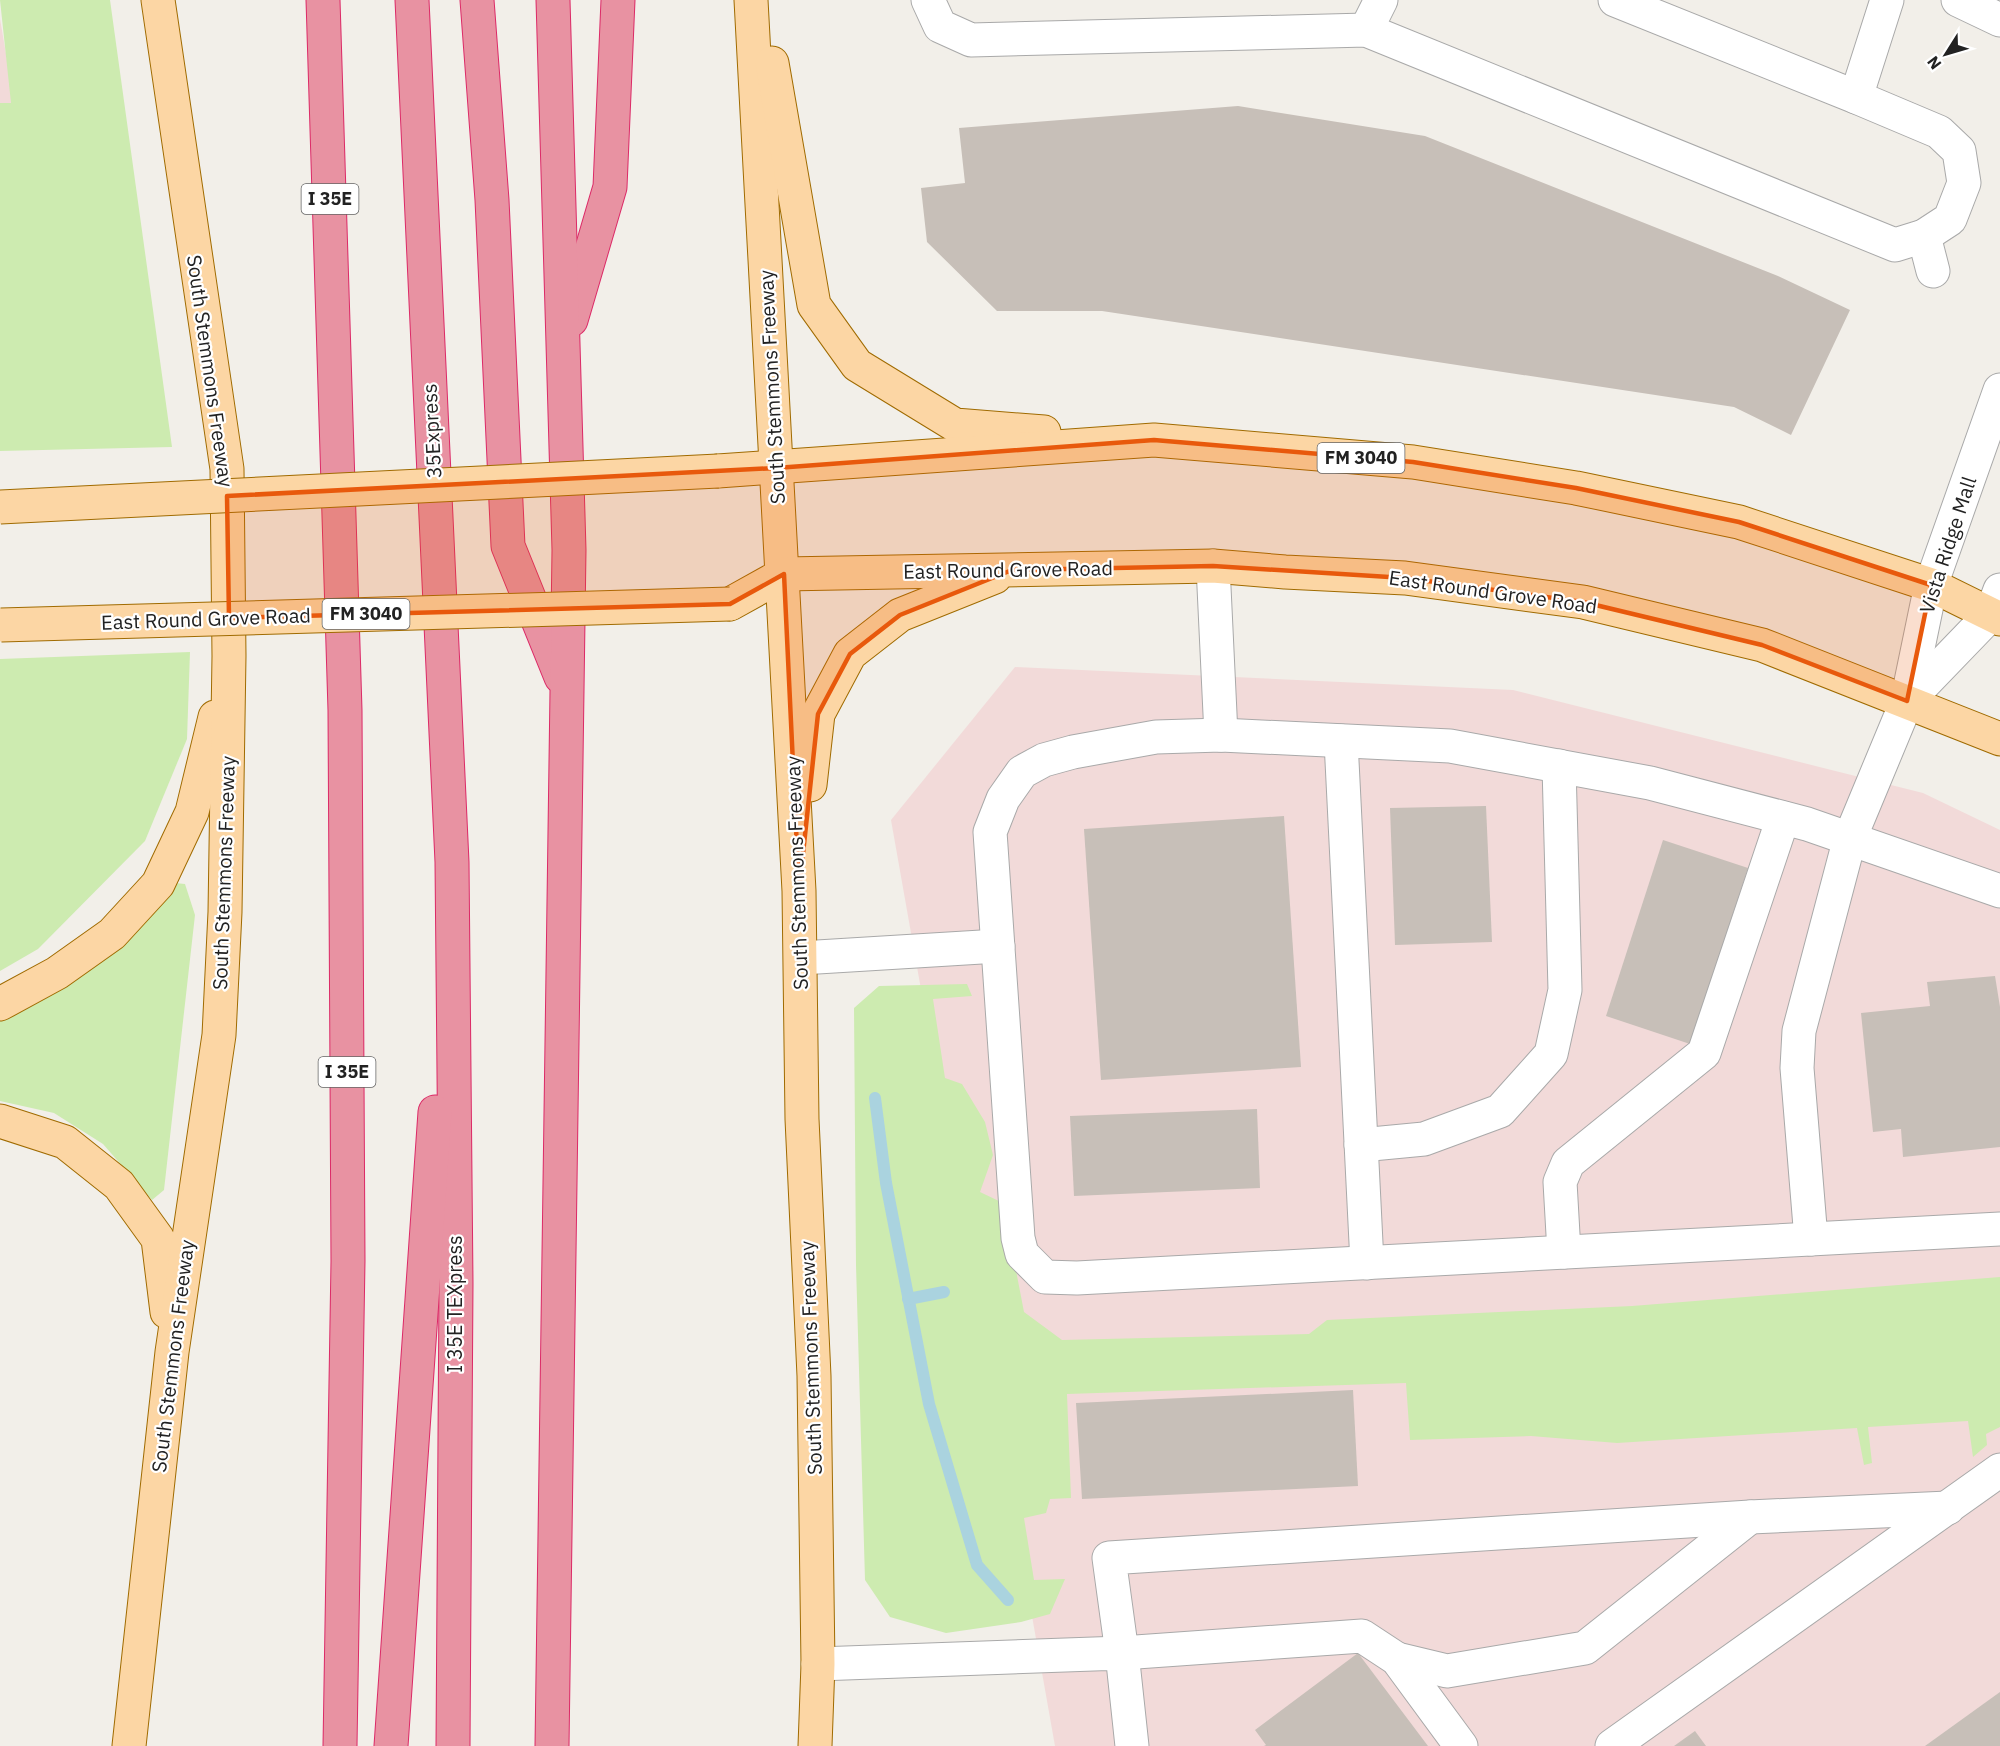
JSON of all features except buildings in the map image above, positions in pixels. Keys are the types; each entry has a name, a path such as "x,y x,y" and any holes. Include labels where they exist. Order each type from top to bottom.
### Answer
{"highway":[{"path":"300,0 336,398"},
{"name":"I 35E","path":"323,0 345,710 348,1261 340,1746"},
{"name":"35Express","path":"412,0 452,862"},
{"path":"477,0 492,200 508,546 566,690"},
{"path":"552,1746 569,550 564,345 556,184 553,0"},
{"path":"564,345 610,187 618,0"},
{"path":"392,1746 452,862"},
{"name":"I 35E TEXpress","path":"452,862 456,1272 453,1746"}],"main road":[{"name":"South Stemmons Freeway","path":"129,1746 172,1352 219,1035 225,912 229,656 227,469 158,0"},
{"name":"South Stemmons Freeway","path":"751,0 800,891 802,1119 814,1376 818,1664 815,1746"},
{"path":"762,0 814,305 856,365 955,425 1154,440"},
{"name":"FM 3040","path":"0,507 776,468 1154,440 1413,462 1576,489 1739,522 1840,553 1997,608"},
{"name":"East Round Grove Road","path":"1,625 730,604 783,574 1213,566 1405,578 1583,602 1762,645 2000,739"},
{"path":"800,891 818,714 850,654 900,615 1012,570"},
{"path":"0,1004 57,973 112,934 158,884 192,812 229,656"},
{"path":"0,1120 65,1142 120,1185 158,1239 172,1352"}],"street":[{"path":"928,0 940,26 971,40 1366,30 1895,244 1924,236 1950,219 1964,183 1959,151 1939,132 1615,0"},
{"path":"1366,30 1381,0"},
{"path":"1856,97 1887,0"},
{"path":"1958,0 2000,20"},
{"path":"1924,236 1933,271"},
{"name":"Vista Ridge Mall","path":"1907,701 1931,585 2000,390"},
{"path":"1213,566 1221,735"},
{"path":"1811,1239 1797,1068 1799,1031 1850,838 1907,701 1997,608"},
{"path":"2000,891 1850,838 1783,818 1650,783 1450,746 1221,735 1156,737 1073,752 1044,760 1022,772 1004,799 990,832 1018,1238 1022,1254 1045,1277 1077,1278 2000,1229"},
{"path":"1341,741 1367,1263"},
{"path":"1361,1145 1424,1139 1500,1111 1551,1054 1565,990 1559,766"},
{"path":"1564,1252 1560,1182 1568,1163 1704,1053 1783,818"},
{"path":"801,958 998,946"},
{"path":"1612,1746 2000,1470"},
{"path":"1132,1746 1109,1558 1750,1517 1948,1508"},
{"path":"818,1664 1122,1653 1362,1636 1397,1659 1447,1671 1585,1648 1750,1517"},
{"path":"1397,1659 1461,1746"}],"highlighted area":[{"path":"1154,440 1413,462 1576,488 1739,522 1931,585 1907,701 1762,645 1583,602 1405,578 1213,566 1012,570 900,615 850,654 818,714 799,891 784,574 730,604 229,618 227,496 776,468"}],"shaded area":[{"path":"0,19 26,170 0,175"},
{"path":"1015,667 1513,690 1923,793 2000,830 2000,1746 1055,1746 891,820"}],"green space":[{"path":"0,0 110,0 172,447 0,451 0,103 11,103"},
{"path":"190,652 187,739 145,841 38,949 0,971 0,659"},
{"path":"175,883 185,884 195,915 164,1190 152,1200 103,1144 54,1113 0,1101 0,1020"},
{"path":"967,984 972,996 933,999 945,1078 962,1084 985,1122 993,1155 980,1192 1003,1203 1024,1312 1062,1340 1309,1334 1327,1320 1632,1306 2000,1277 2000,1427 1986,1434 1987,1445 1973,1457 1968,1421 1868,1427 1872,1463 1864,1465 1857,1428 1617,1443 1531,1436 1410,1440 1406,1383 1067,1394 1071,1498 1050,1499 1046,1513 1024,1518 1034,1580 1065,1579 1050,1614 1021,1622 946,1633 890,1617 865,1580 856,1265 854,1008 879,986"}],"waterway":[{"path":"875,1098 886,1183 929,1404 977,1565 1008,1600"},
{"path":"908,1299 944,1292"}]}
